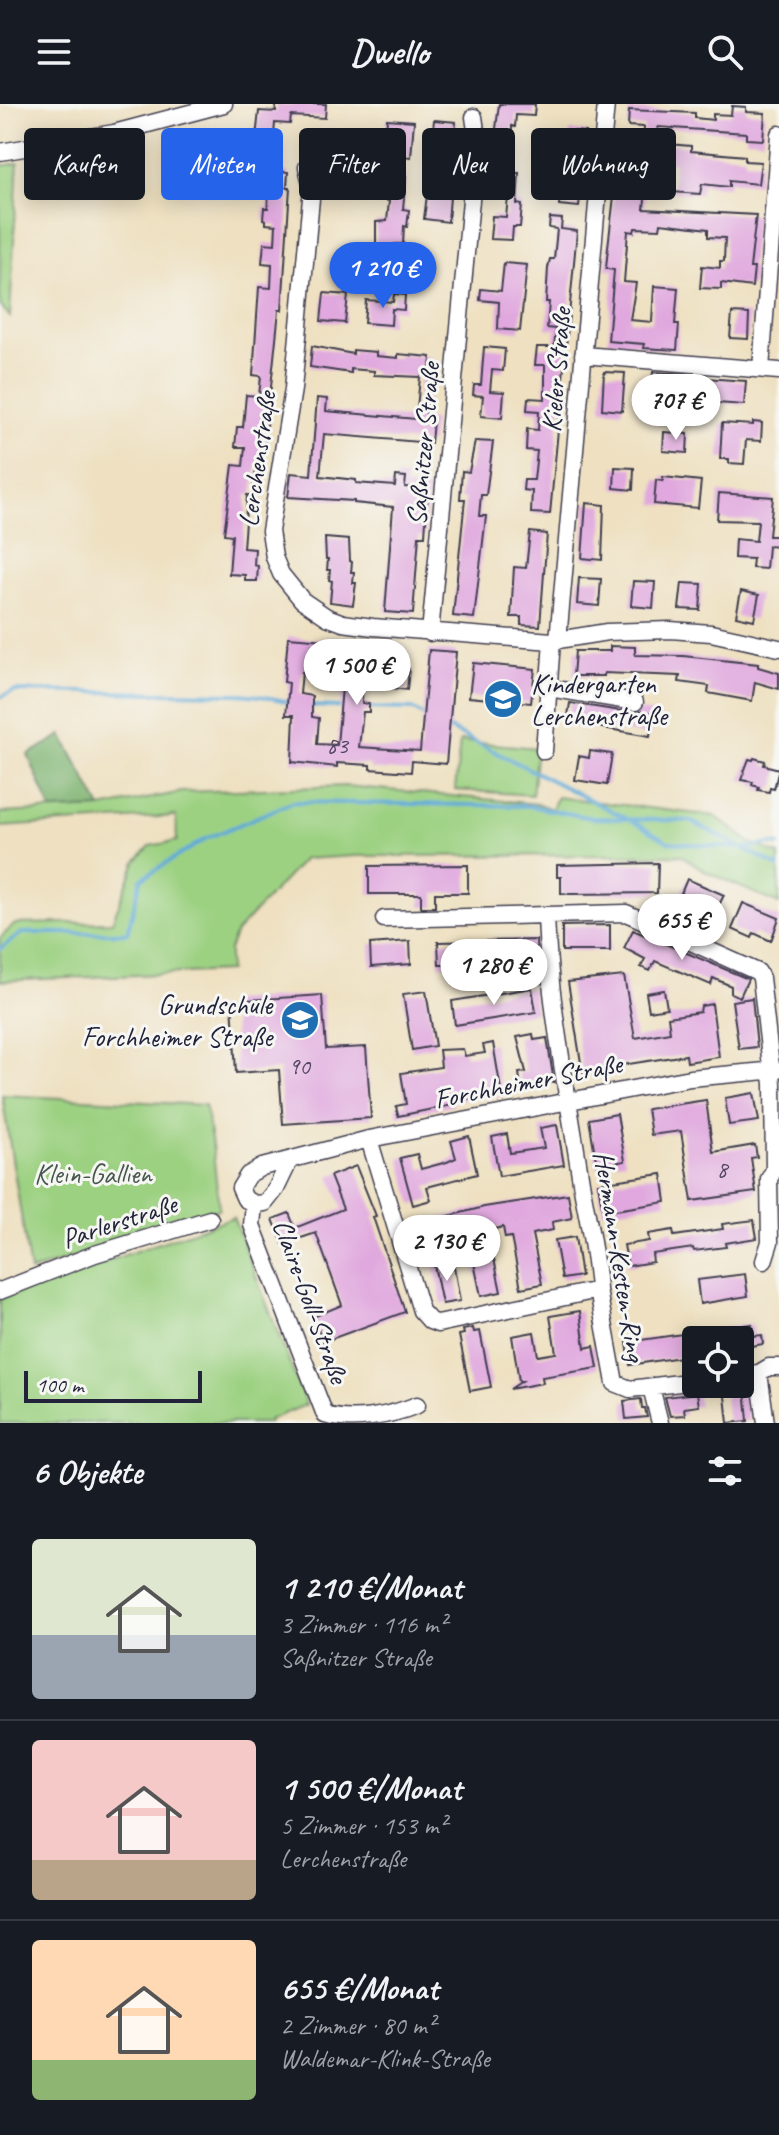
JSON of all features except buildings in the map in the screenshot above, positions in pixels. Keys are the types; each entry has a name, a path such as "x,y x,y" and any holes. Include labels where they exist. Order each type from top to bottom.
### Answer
{"street":[{"path":"0,152 114,133 224,104"},
{"name":"Kieler Straße","path":"544,751 606,104"},
{"name":"Saßnitzer Straße","path":"430,633 477,137 474,117"},
{"path":"761,369 779,134"},
{"name":"Lerchenstraße","path":"311,200 290,414 270,531 274,557 302,600 327,617 359,625 430,633 555,641 607,632 670,630 711,633 779,648"},
{"path":"583,355 779,371"},
{"path":"549,688 635,702"},
{"path":"384,919 626,913 753,968 761,978 774,1070 774,1170 769,1179 770,1242 764,1261"},
{"name":"Hermann-Kesten-Ring","path":"546,916 550,974 615,1383 630,1389 682,1383"},
{"name":"Forchheimer Straße","path":"254,1204 245,1199 240,1188 248,1175 262,1167 289,1162 321,1150 570,1099 698,1077 774,1070"},
{"path":"369,1139 421,1311 430,1321 438,1324 598,1290"},
{"path":"254,1204 265,1203 276,1189 289,1162"},
{"name":"Claire-Goll-Straße","path":"254,1204 252,1225 325,1415 335,1419 385,1418 417,1405"},
{"name":"Parlerstraße","path":"0,1291 95,1254 210,1219"},
{"path":"754,1374 769,1367 779,1367"},
{"path":"759,1373 766,1423"},
{"name":"Hermann-Kesten-Ring","path":"651,1387 660,1423"}],"green space":[{"path":"18,163 10,317 0,305 0,166"},
{"path":"62,735 101,808 51,810 28,755"},
{"path":"460,741 537,748 532,795 455,790"},
{"path":"346,786 538,804 552,809 557,797 715,816 751,843 779,855 779,904 707,872 681,855 355,856 304,859 236,932 229,950 229,971 0,981 0,938 15,924 112,922 136,861 150,846 177,841 176,816 0,827 0,813 101,808 182,792"},
{"name":"Klein-Gallien","path":"2,1095 205,1105 219,1209 30,1272"},
{"path":"233,1217 306,1405 268,1420 269,1423 0,1423 0,1299"}],"waterway":[{"path":"0,697 15,691 234,694 290,703"},
{"path":"307,706 342,707"},
{"path":"367,708 412,709 428,718"},
{"path":"446,727 624,817"},
{"path":"0,949 22,933 127,933 141,879 205,839 293,802 529,806 592,818 690,821 779,867"},
{"path":"632,821 669,842 737,848"},
{"path":"746,848 779,845"}],"place":[{"name":"Kindergarten Lerchenstraße","path":"503,699"},
{"name":"Grundschule Forchheimer Straße","path":"300,1020"}]}
